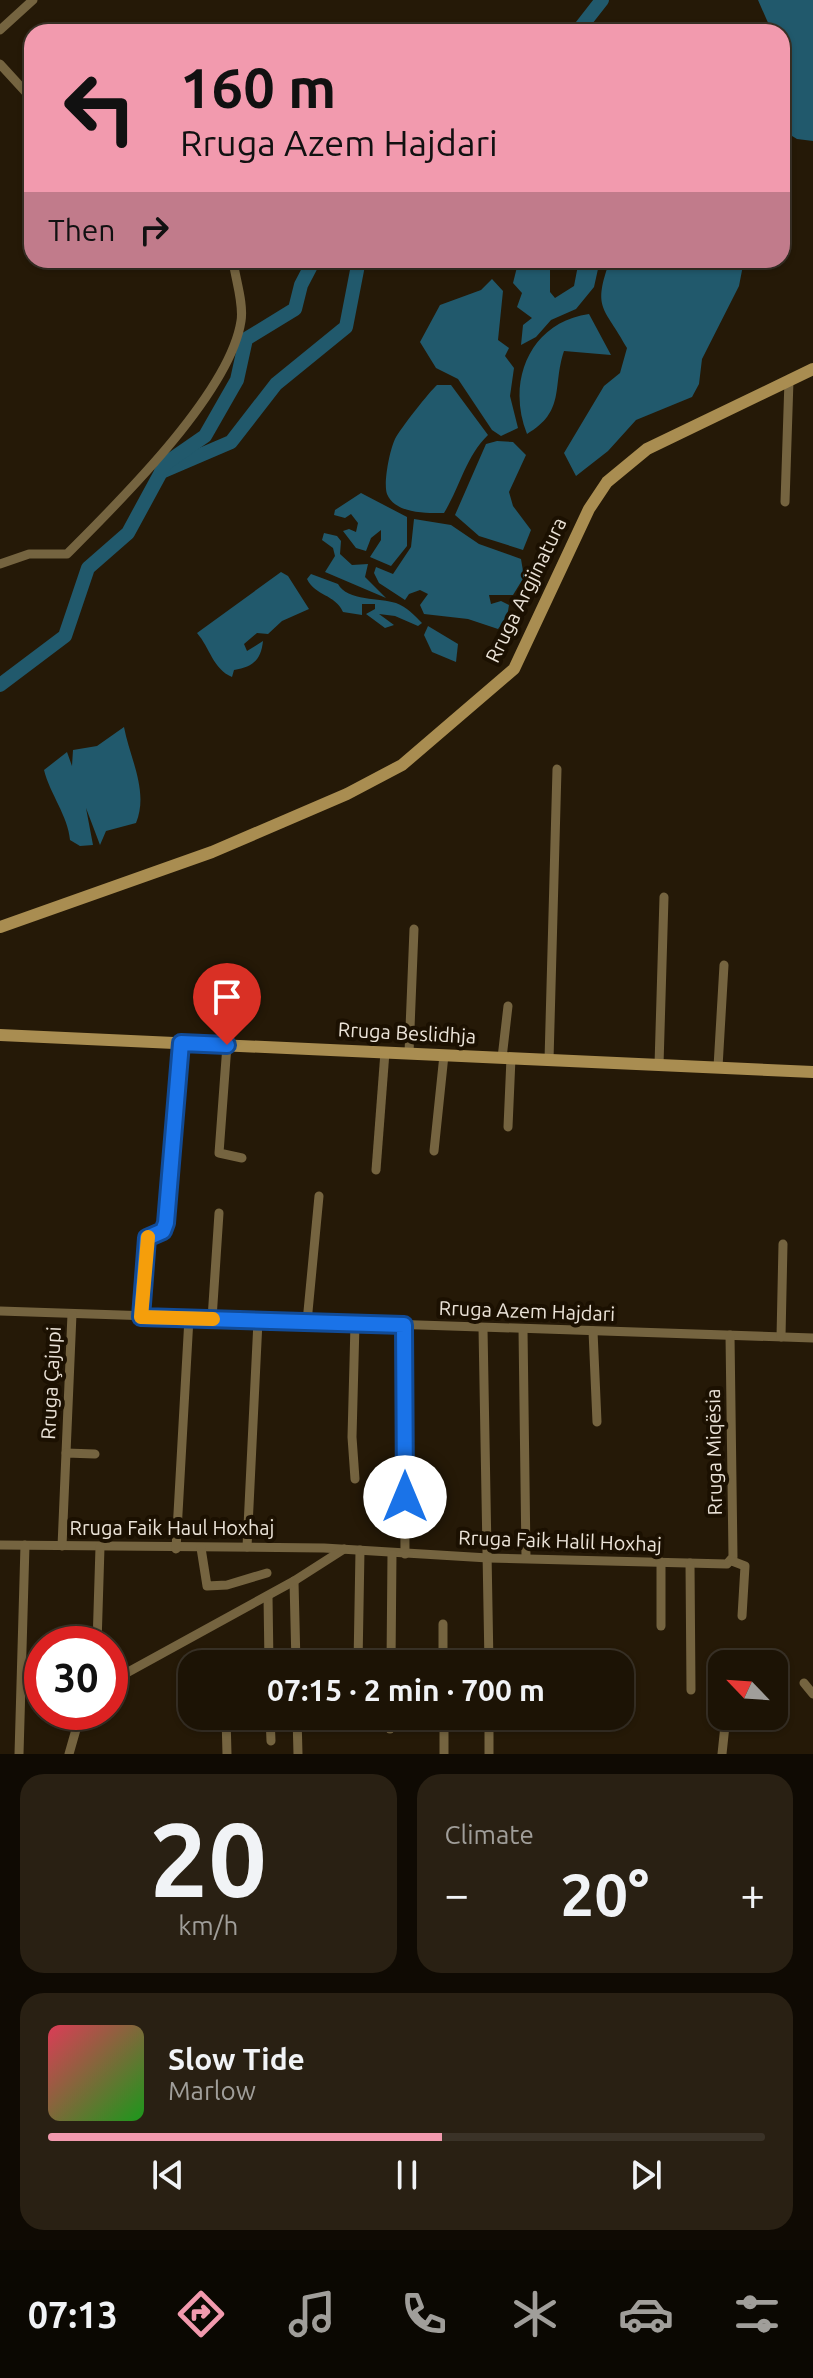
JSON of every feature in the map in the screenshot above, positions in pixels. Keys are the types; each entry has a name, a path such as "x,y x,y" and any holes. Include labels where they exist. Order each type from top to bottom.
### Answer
{"street":[{"path":"0,30 33,0"},
{"path":"0,64 24,90"},
{"path":"0,564 29,554 67,554 116,505 214,390 241,320 234,268"},
{"name":"Rruga Argjinatura","path":"0,927 212,852 347,794 402,765 514,669 589,509 607,482 647,449 813,369"},
{"path":"785,502 789,380"},
{"path":"549,1060 557,769"},
{"path":"659,1065 664,897"},
{"path":"409,1053 414,929"},
{"path":"718,1067 724,965"},
{"path":"508,1006 508,1127"},
{"name":"Rruga Beslidhja","path":"0,1035 813,1072"},
{"path":"141,1317 147,1238 163,1231 166,1223 181,1043"},
{"path":"227,1045 219,1153 242,1158"},
{"path":"376,1170 385,1052"},
{"path":"434,1151 444,1055"},
{"path":"307,1322 319,1196"},
{"path":"212,1319 219,1213"},
{"path":"781,1337 783,1244"},
{"name":"Rruga Azem Hajdari","path":"0,1311 813,1338"},
{"name":"Rruga Çajupi","path":"62,1546 72,1314"},
{"path":"176,1549 189,1318"},
{"path":"247,1547 258,1321"},
{"path":"355,1324 352,1437 355,1479"},
{"path":"404,1325 405,1554"},
{"path":"483,1328 489,1650"},
{"path":"523,1329 526,1557"},
{"path":"593,1331 597,1422"},
{"name":"Rruga Miqësia","path":"730,1335 729,1563 745,1566 742,1616"},
{"name":"Rruga Çajupi","path":"66,1453 95,1454"},
{"name":"Rruga Faik Haul Hoxhaj","path":"0,1545 344,1549"},
{"path":"19,1754 25,1545"},
{"path":"98,1626 100,1547"},
{"path":"201,1548 207,1586 227,1585 267,1573"},
{"path":"128,1672 268,1596 344,1549"},
{"name":"Rruga Faik Halil Hoxhaj","path":"344,1549 488,1558 729,1563"},
{"path":"358,1650 360,1550"},
{"path":"391,1650 392,1553"},
{"path":"661,1562 661,1626"},
{"path":"690,1563 691,1690"},
{"path":"294,1581 296,1650"},
{"path":"268,1596 269,1650"},
{"path":"443,1624 443,1650"},
{"path":"804,1683 813,1694"},
{"path":"69,1754 76,1730"},
{"path":"226,1730 227,1754"},
{"path":"271,1730 271,1741"},
{"path":"297,1730 298,1754"},
{"path":"444,1730 444,1754"},
{"path":"489,1730 489,1754"},
{"path":"722,1754 725,1730"}],"water":[{"path":"758,0 813,0 813,141 790,135 790,24 769,24"},
{"path":"517,268 550,268 550,292 555,298 574,286 577,268 598,268 594,287 576,309 551,320 536,337 521,345 523,325 532,318 517,307 522,293 513,283"},
{"path":"608,268 742,268 739,286 702,359 699,384 692,397 636,420 608,451 576,476 564,453 604,386 620,373 627,348 603,307 601,299"},
{"path":"492,279 503,291 498,340 509,348 505,356 514,368 510,396 518,428 501,436 492,430 458,379 436,368 420,342 440,305 481,290"},
{"path":"589,314 611,355 564,351 553,407 548,416 527,434 521,414 520,394 528,358 551,329 569,319"},
{"path":"437,385 451,385 488,435 469,462 444,513 412,511 391,501 387,494 389,458 398,434"},
{"path":"513,442 526,455 509,492 513,506 531,530 523,550 479,536 455,515 486,444"},
{"path":"361,493 407,517 407,546 391,566 370,557 381,540 381,530 371,538 366,551 356,548 343,531 349,529 356,532 358,523 351,514 345,518 334,515 335,510"},
{"path":"414,519 451,525 479,544 521,559 524,577 513,595 489,595 491,604 501,601 509,605 507,617 498,629 468,619 424,614 420,605 428,594 420,590 409,594 405,600 379,583 374,573 376,567 393,574 411,547"},
{"path":"324,533 337,536 341,541 340,554 352,565 368,564 365,577 386,598 325,572 335,556 333,548 322,540"},
{"path":"281,572 288,576 309,609 282,621 268,634 257,633 244,644 247,651 263,641 255,662 234,670 232,677 216,664 197,633"},
{"path":"311,574 338,584 356,596 400,605 422,623 418,626 395,616 379,614 394,625 385,628 366,614 375,609 375,604 362,604 362,615 343,612 335,602 311,585 307,579"},
{"path":"428,626 458,644 456,662 432,652 424,635"},
{"path":"124,727 139,787 136,823 106,831 100,845 86,808 93,845 80,846 70,840 66,822 44,770 67,752 72,766 73,750 97,746"}],"waterway":[{"path":"583,24 602,0"},
{"path":"0,685 65,636 88,568 128,533 166,463 205,436 237,380 246,339 295,309 301,285 310,268"},
{"path":"161,472 231,442 276,384 346,327 357,268"}],"slow traffic":[{"path":"148,1237 141,1317 213,1319"}],"route":[{"path":"227,1045 181,1043 166,1223 163,1231 147,1238 141,1317 404,1325 405,1497"}]}
